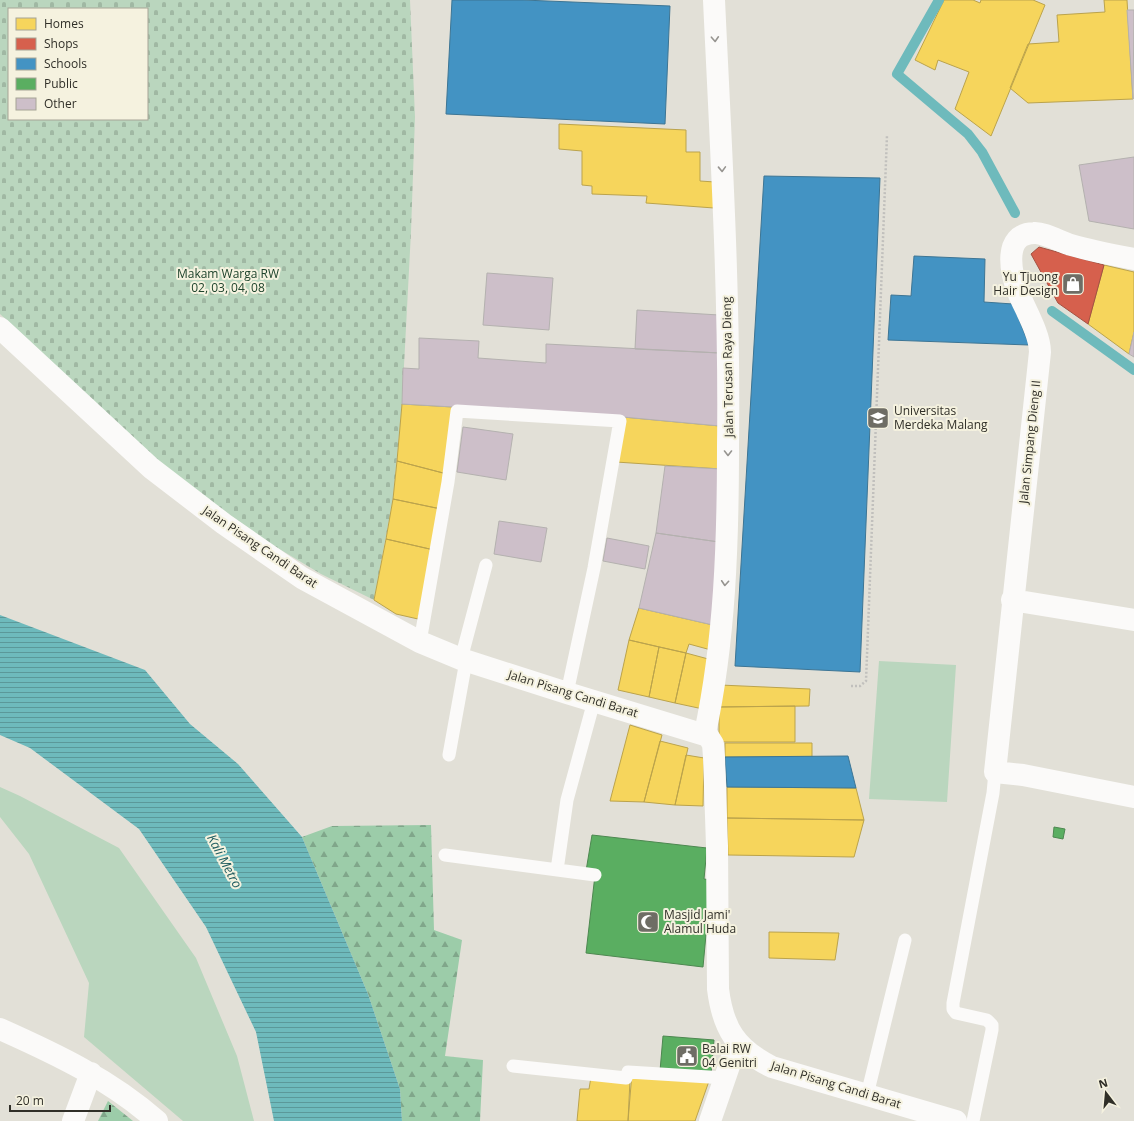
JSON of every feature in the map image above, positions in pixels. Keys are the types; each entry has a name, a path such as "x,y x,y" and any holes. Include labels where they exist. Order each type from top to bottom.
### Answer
{"street":[{"name":"Jalan Terusan Raya Dieng","path":"705,733 717,673 728,547 729,348 714,0"},
{"name":"Jalan Simpang Dieng II","path":"995,772 1040,346 1014,280 1010,257 1013,245 1023,236 1034,233 1071,245 1134,259"},
{"name":"Jalan Pisang Candi Barat","path":"0,328 151,468 224,524 302,578 420,642 463,660 567,693 705,733 712,739 713,744 714,891 718,989 720,1006 725,1021 737,1043 747,1052 772,1066 956,1121"},
{"path":"1012,600 1134,620"},
{"path":"995,772 1023,775 1134,797"},
{"path":"0,1029 49,1051 91,1073 118,1090 157,1121"},
{"path":"710,1121 737,1043"},
{"path":"73,1121 91,1073"}],"lane":[{"path":"420,642 446,496 457,411 620,421 594,568 567,693"},
{"path":"449,755 463,660 486,565"},
{"path":"557,870 567,800 594,701"},
{"path":"972,1121 992,1025 987,1020 956,1013 953,1010 952,1003 993,793 995,772"},
{"path":"445,855 594,875"},
{"path":"867,1095 905,940"},
{"path":"513,1066 626,1078 628,1072 725,1078"}],"path":[{"path":"851,686 860,686 866,681 886,135"}],"green space":[{"name":"Makam Warga RW 02, 03, 04, 08","path":"0,0 410,0 415,117 411,232 402,404 393,499 374,600 321,574 266,541 162,466 0,314"},
{"path":"879,661 956,665 947,802 869,799"},
{"path":"0,787 119,848 196,958 237,1056 254,1121 183,1121 84,1037 89,983 29,854 0,817"},
{"path":"431,825 434,930 462,940 445,1056 483,1060 480,1121 402,1121 400,1089 368,994 302,837 332,826"},
{"path":"108,1101 133,1121 98,1121"}],"water":[{"name":"Kali Metro","path":"0,615 145,670 190,724 238,764 302,837 368,994 400,1089 402,1121 274,1121 256,1032 206,927 139,829 30,748 0,735"}],"building: Homes":[{"path":"944,0 973,0 980,3 981,0 1033,0 1045,5 991,136 955,109 969,72 938,60 935,70 915,60"},
{"path":"1104,0 1127,0 1133,99 1028,103 1010,88 1028,44 1059,42 1057,15 1105,12"},
{"path":"559,124 686,130 686,152 700,152 700,181 715,182 714,208 646,203 647,196 592,194 592,186 582,185 582,151 559,149"},
{"path":"1104,265 1134,272 1134,332 1129,354 1088,324"},
{"path":"402,404 453,407 447,474 397,461"},
{"path":"623,417 720,426 721,469 616,462"},
{"path":"397,461 447,474 441,509 393,499"},
{"path":"393,499 441,509 434,550 386,539"},
{"path":"386,539 434,550 418,619 396,614 374,600"},
{"path":"639,608 713,625 711,650 689,644 686,653 629,640"},
{"path":"629,640 659,647 649,697 618,690"},
{"path":"659,647 686,653 675,703 649,697"},
{"path":"686,653 712,660 703,709 675,703"},
{"path":"720,685 810,689 809,706 717,707"},
{"path":"795,706 795,742 719,742 719,707"},
{"path":"630,725 662,735 644,802 610,801"},
{"path":"660,741 688,748 675,805 644,802"},
{"path":"725,743 812,743 812,757 725,757"},
{"path":"686,755 704,758 703,806 675,805"},
{"path":"727,787 856,788 864,820 727,818"},
{"path":"727,818 864,820 854,857 728,855"},
{"path":"769,932 839,933 835,960 769,958"},
{"path":"632,1073 709,1081 695,1121 628,1121"},
{"path":"591,1077 630,1080 628,1121 577,1121 580,1089 589,1089"}],"building: Shops":[{"name":"Yu Tjuong Hair Design","path":"1039,247 1104,265 1088,324 1058,303 1031,254"}],"building: Schools":[{"path":"452,0 523,0 670,6 665,124 446,114"},
{"path":"764,176 880,178 860,672 735,666"},
{"path":"914,256 985,259 984,302 1013,304 1029,345 888,340 891,295 911,296"},
{"path":"848,756 856,788 727,787 725,757"}],"building: Public":[{"path":"1054,827 1065,829 1063,839 1053,837"},
{"name":"Masjid Jami' Alamul Huda","path":"592,835 707,848 704,879 711,880 703,967 586,953 595,875 586,871"},
{"name":"Balai RW 04 Genitri","path":"663,1036 714,1040 711,1074 660,1071"}],"building: Other":[{"path":"1127,10 1134,10 1133,99"},
{"path":"1134,157 1134,229 1089,221 1079,165"},
{"path":"487,273 553,278 549,330 483,325"},
{"path":"637,310 719,315 720,353 635,349"},
{"path":"1134,332 1134,357 1129,354"},
{"path":"419,338 479,341 478,358 546,363 546,344 720,353 720,426 623,417 402,404 403,368 419,369"},
{"path":"463,427 513,434 506,480 457,472"},
{"path":"665,466 721,469 719,542 656,533"},
{"path":"499,521 547,528 541,562 494,554"},
{"path":"656,533 719,542 713,625 639,608"},
{"path":"607,538 649,546 645,569 603,561"}],"waterway":[{"path":"939,0 897,74 968,134 982,152 1015,213"},
{"path":"1052,311 1134,370"}],"place":[{"name":"Yu Tjuong Hair Design","path":"1073,284"},
{"name":"Universitas Merdeka Malang","path":"878,418"},
{"name":"Masjid Jami' Alamul Huda","path":"648,922"},
{"name":"Balai RW 04 Genitri","path":"687,1056"}]}
